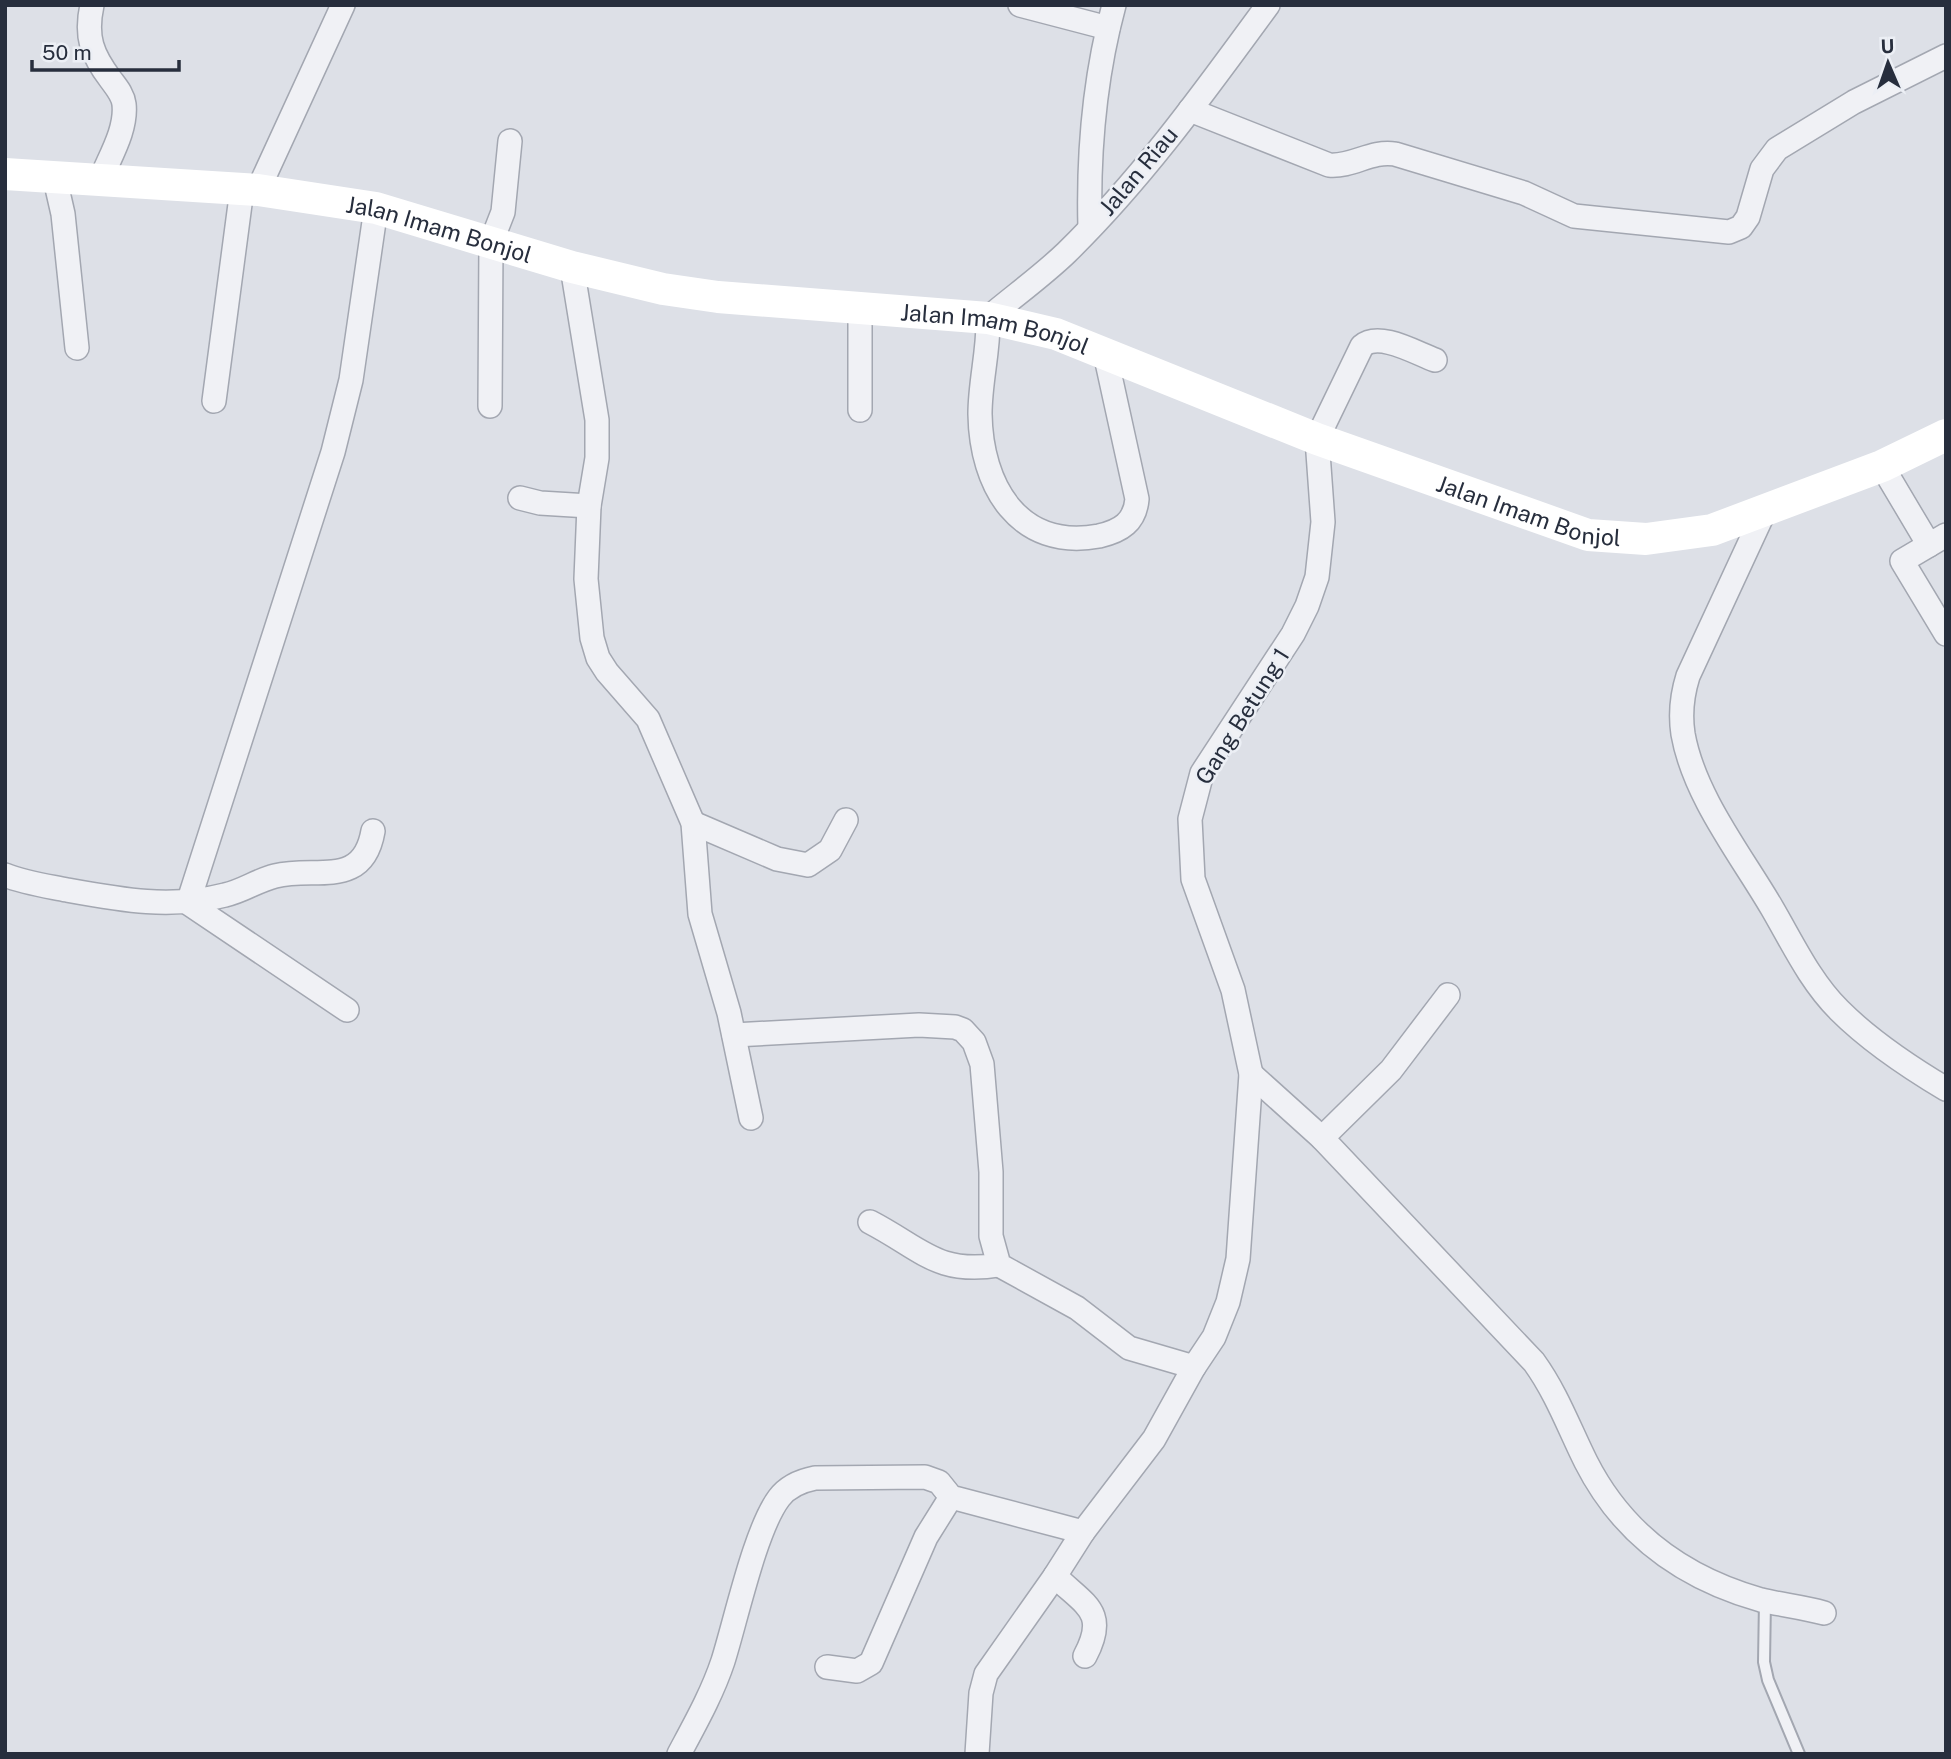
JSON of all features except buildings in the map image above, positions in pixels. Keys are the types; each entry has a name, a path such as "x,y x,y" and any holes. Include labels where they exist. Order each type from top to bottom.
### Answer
{"main road":[{"name":"Jalan Imam Bonjol","path":"5,174 250,190 376,208 572,267 663,289 718,297 988,318 1056,334 1317,439 1588,535 1646,539 1712,530 1882,466 1946,435"}],"street":[{"path":"92,5 88,28 94,57 124,102 123,121 100,181"},
{"path":"214,401 250,190 343,5"},
{"path":"1020,5 1108,27"},
{"path":"1090,228 1088,170 1092,117 1114,5"},
{"name":"Jalan Riau","path":"988,318 1064,255 1090,228 1189,110 1268,5"},
{"path":"1189,110 1329,165 1350,165 1380,153 1395,154 1524,193 1574,216 1603,221 1655,222 1723,233 1741,227 1748,218 1762,169 1777,149 1854,102 1946,55"},
{"path":"491,406 491,243 503,212 510,141"},
{"path":"55,179 63,214 77,348"},
{"path":"188,903 333,452 351,380 376,208"},
{"path":"572,267 597,420 597,458 589,506 588,619 598,658 648,719 693,823 700,914 734,1035 751,1118"},
{"path":"860,306 860,410"},
{"path":"988,318 989,348 981,396 984,445 992,472 1015,514 1033,530 1044,534 1097,536 1128,523 1136,509 1137,499 1104,352"},
{"path":"1317,439 1366,343 1379,341 1435,360"},
{"name":"Gang Betung 1","path":"976,1754 981,1693 986,1674 1083,1532 1154,1439 1214,1337 1228,1302 1238,1259 1251,1074 1229,977 1193,879 1190,819 1202,774 1293,635 1317,577 1323,522 1317,439"},
{"path":"1882,466 1938,540 1902,561 1946,634"},
{"path":"520,498 540,503 589,506"},
{"path":"1765,510 1688,676 1682,706 1684,736 1701,784 1735,852 1771,906 1811,978 1840,1011 1879,1043 1946,1089"},
{"path":"693,823 777,859 808,865 830,850 846,820"},
{"path":"5,875 126,901 188,903 237,892 273,876 354,867 370,850 373,831"},
{"path":"188,903 347,1010"},
{"path":"1322,1138 1391,1070 1448,995"},
{"path":"734,1035 905,1026 955,1027 963,1030 974,1042 982,1064 990,1172 991,1236 999,1265"},
{"path":"1251,1074 1322,1138 1534,1362 1553,1389 1586,1462 1619,1514 1672,1563 1699,1578 1765,1601 1824,1613"},
{"path":"870,1222 940,1264 956,1269 999,1265 1077,1308 1129,1348 1194,1367"},
{"path":"679,1754 719,1672 774,1507 786,1490 801,1481 891,1475 933,1479 943,1485 951,1497 1083,1532"},
{"path":"827,1667 851,1671 862,1669 871,1663 926,1537 951,1497"},
{"path":"1055,1576 1089,1607 1095,1619 1095,1636 1085,1656"}],"lane":[{"path":"1765,1601 1764,1662 1768,1680 1799,1754"}]}
